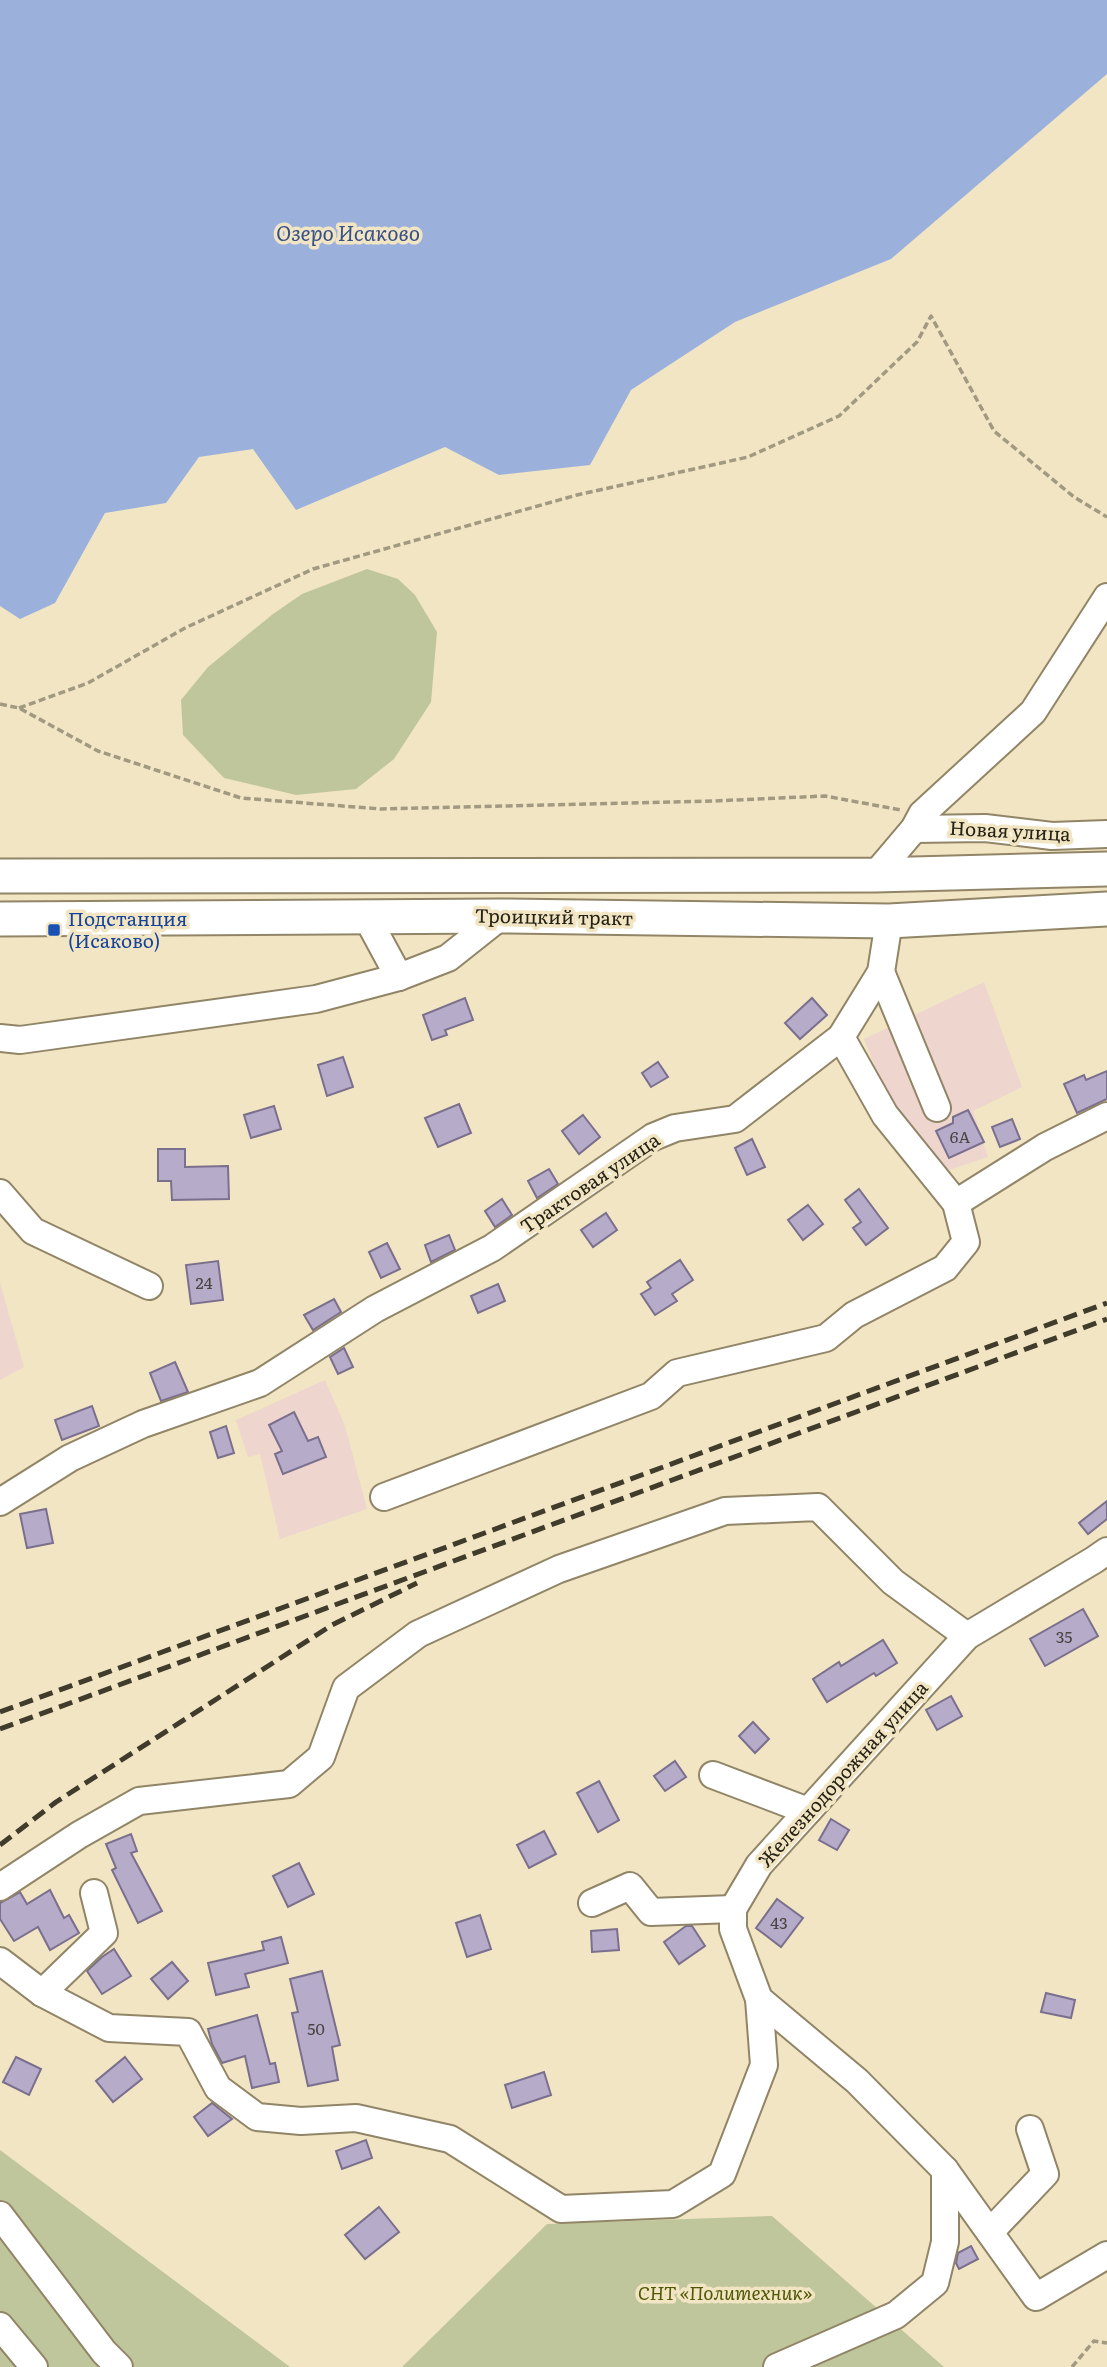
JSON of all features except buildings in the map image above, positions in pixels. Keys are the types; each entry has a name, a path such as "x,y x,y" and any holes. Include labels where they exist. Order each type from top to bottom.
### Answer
{"main road":[{"name":"Троицкий тракт","path":"0,876 875,875 1107,869"},
{"name":"Троицкий тракт","path":"0,919 501,916 888,920 1107,909"}],"street":[{"path":"875,875 918,821 1033,712 1107,597"},
{"name":"Новая улица","path":"918,821 1052,836 1107,834"},
{"path":"366,916 399,977"},
{"path":"0,1038 20,1040 316,999 399,977 448,958 501,916"},
{"path":"384,1497 651,1396 677,1373 827,1338 854,1315 945,1268 966,1242 956,1203 885,1115 841,1037 881,972 888,920"},
{"path":"881,972 937,1108"},
{"name":"Трактовая улица","path":"0,1502 70,1458 143,1424 260,1383 375,1309 492,1248 653,1137 675,1128 735,1119 841,1037"},
{"path":"956,1203 1045,1147 1107,1116"},
{"path":"0,1193 33,1231 149,1286"},
{"path":"0,1887 68,1842 139,1801 289,1784 321,1757 346,1688 418,1634 559,1569 725,1511 818,1507 893,1582 967,1636"},
{"name":"Железнодорожная улица","path":"733,1909 759,1865 967,1636 1107,1550"},
{"path":"713,1775 808,1811"},
{"path":"0,1961 42,1993 109,2028 188,2032 218,2088 257,2117 301,2121 356,2118 450,2139 561,2209 673,2204 722,2174 764,2065 759,1999 733,1929 733,1909 651,1912 630,1886 592,1903"},
{"path":"42,1993 104,1933 94,1893"},
{"path":"759,1999 857,2081 945,2170 1036,2297 1107,2255"},
{"path":"990,2232 1045,2175 1030,2129"},
{"path":"777,2367 896,2315 935,2283 945,2242 945,2170"},
{"path":"0,2216 103,2352 119,2367"},
{"path":"0,2326 34,2367"}],"path":[{"path":"19,708 88,682 185,628 313,569 577,495 748,457 839,416 917,342 931,316 994,431 1074,497 1107,517"},
{"path":"0,704 19,708 98,751 241,798 381,809 825,796 918,821"},
{"path":"1072,2367 1094,2341 1107,2343"}],"shaded area":[{"path":"984,982 1022,1087 973,1111 988,1157 940,1173 890,1105 864,1039"},
{"path":"0,1283 24,1367 0,1380"},
{"path":"325,1380 345,1426 367,1509 280,1539 260,1454 248,1457 236,1420"}],"green space":[{"path":"367,569 398,579 415,595 437,632 431,702 394,759 356,789 296,795 224,778 183,735 181,700 208,667 273,614 302,594"},
{"path":"0,2150 290,2367 0,2367"},
{"name":"СНТ «Политехник»","path":"772,2216 944,2367 402,2367 547,2224"}],"water":[{"name":"Озеро Исаково","path":"0,0 1107,0 1107,74 891,259 735,322 631,390 590,465 499,475 445,447 296,510 253,449 199,457 166,503 105,513 55,603 20,619 0,606"}],"railway":[{"path":"0,1712 1107,1303"},
{"path":"0,1729 1107,1319"},
{"path":"0,1845 56,1802 332,1625 417,1583"}],"place":[{"name":"Подстанция (Исаково)","path":"54,930"}]}
